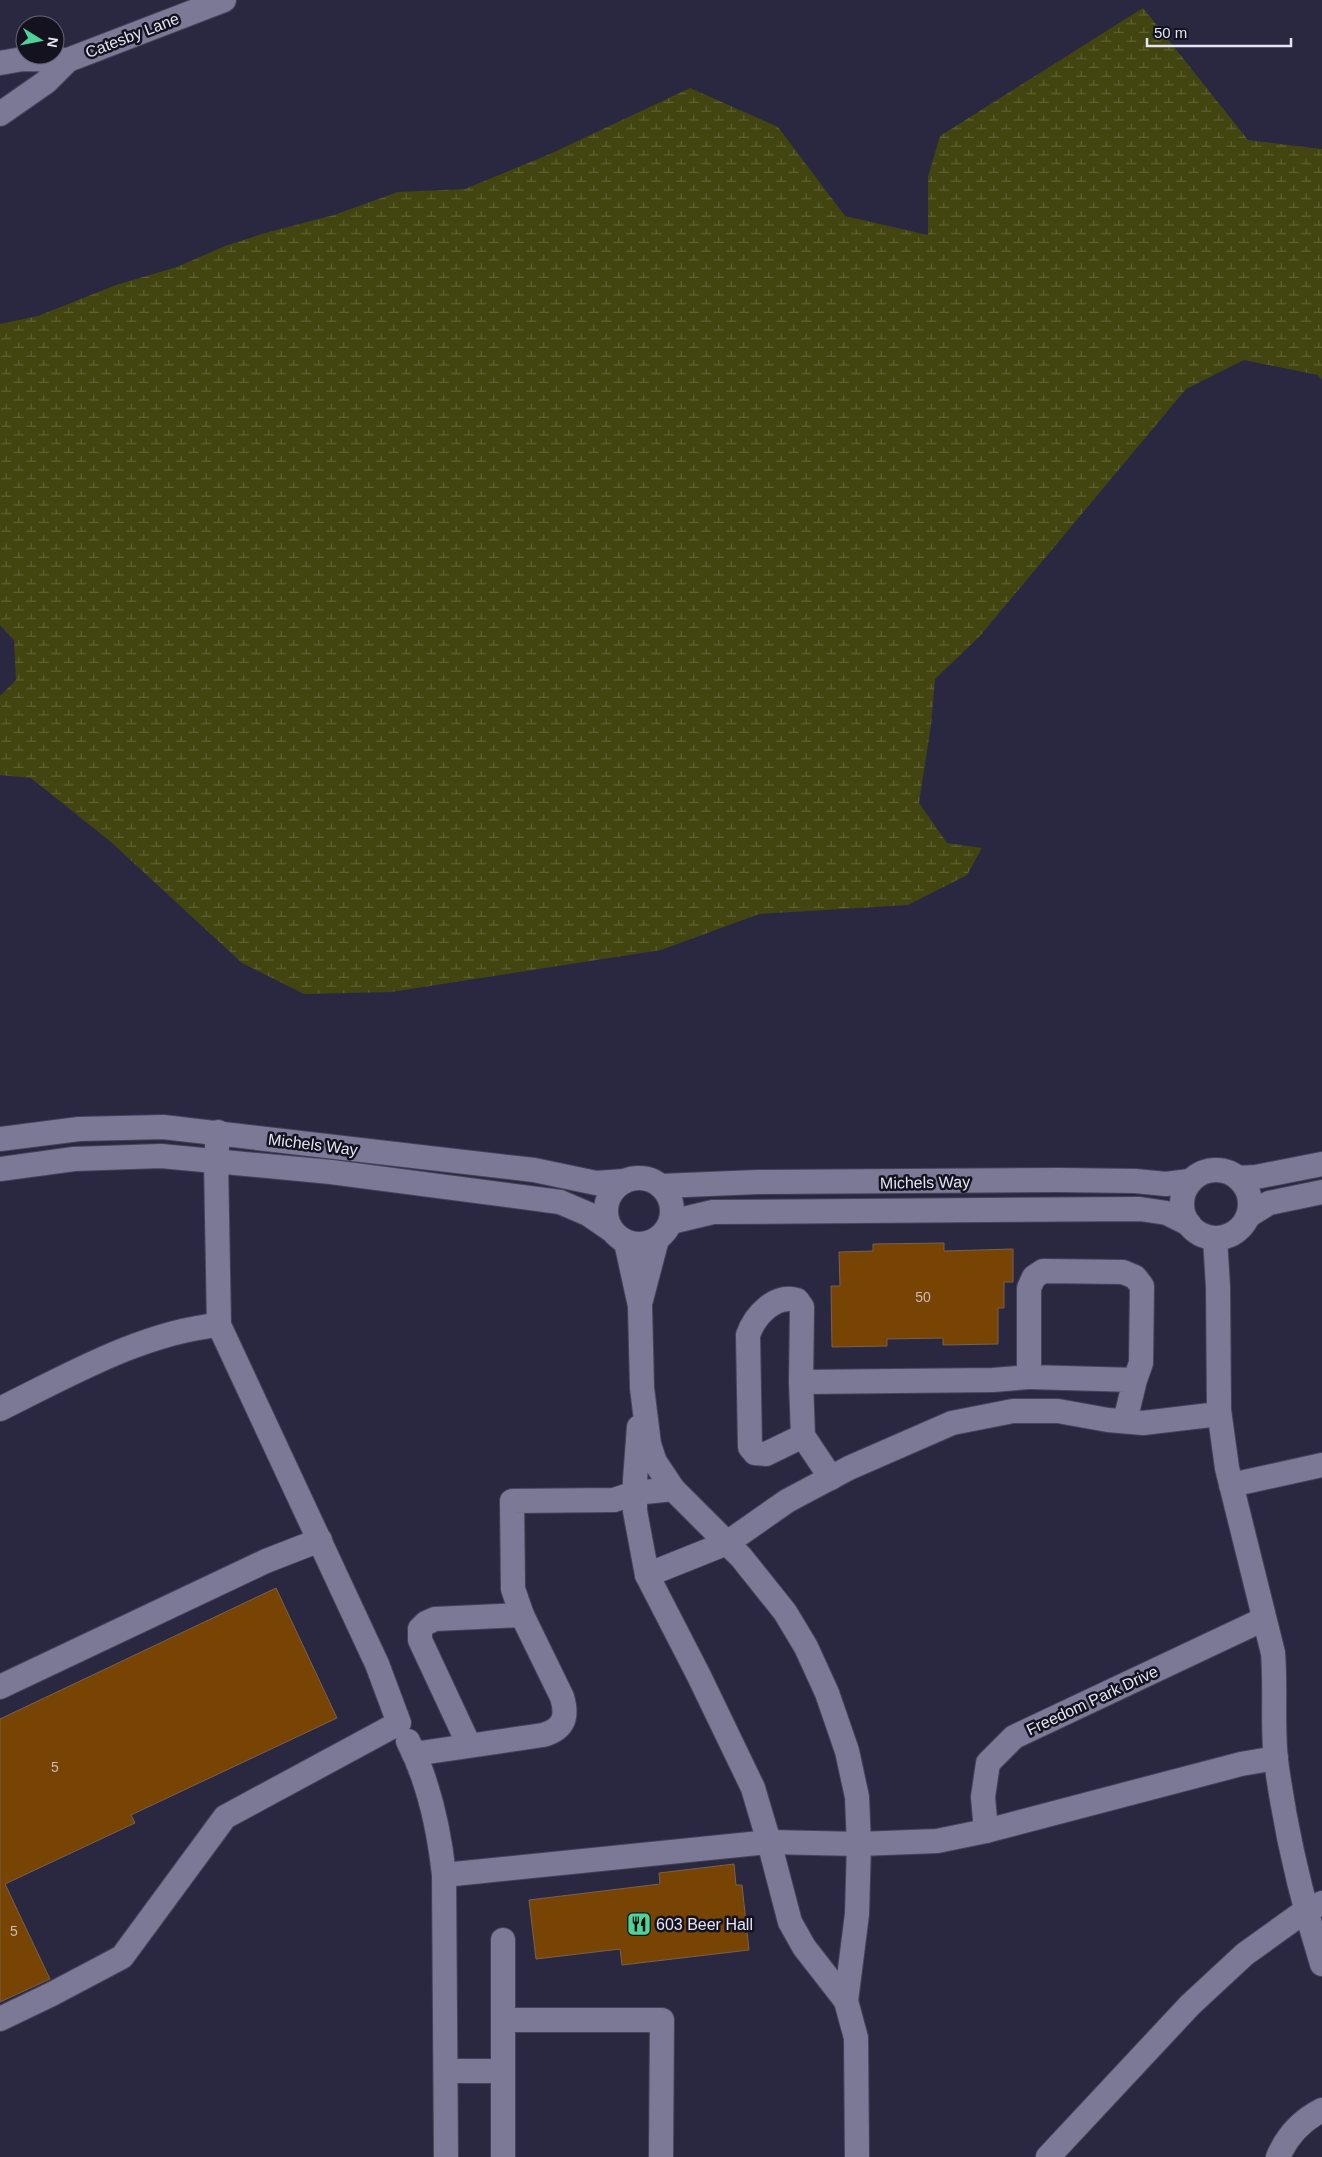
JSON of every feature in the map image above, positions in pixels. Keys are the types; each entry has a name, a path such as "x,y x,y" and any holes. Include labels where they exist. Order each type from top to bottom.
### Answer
{"street":[{"name":"Catesby Lane","path":"0,63 23,59 68,60 224,0"},
{"name":"Catesby Lane","path":"0,114 46,82 68,60"},
{"name":"Michels Way","path":"0,1138 80,1129 128,1126 163,1127 534,1170 596,1183 625,1181"},
{"path":"218,1132 216,1161 219,1325 377,1664 399,1723 414,1754 441,1844 444,1875 446,2157"},
{"name":"Michels Way","path":"0,1169 74,1159 161,1156 331,1172 560,1202 588,1214 618,1236"},
{"path":"1238,1178 1256,1177 1322,1164"},
{"path":"1216,1170 1228,1172 1238,1178 1245,1186 1249,1196 1248,1216 1243,1225 1225,1237 1215,1238 1196,1231 1188,1224 1182,1204 1183,1194 1190,1181 1205,1172 1216,1170"},
{"path":"640,1306 671,1203 661,1186 644,1178 625,1181 616,1187 609,1196 606,1218 618,1236 640,1306 642,1388 635,1493 638,1528 648,1575 700,1676 753,1788 770,1842 790,1922 804,1947 846,2001"},
{"name":"Michels Way","path":"661,1186 758,1182 1058,1180 1135,1181 1166,1184 1190,1181"},
{"path":"1248,1216 1270,1203 1322,1192"},
{"name":"Michels Way","path":"664,1231 713,1212 1140,1208 1167,1213 1188,1224"},
{"path":"618,1236 636,1245 647,1244 664,1231"},
{"path":"1215,1238 1218,1287 1219,1414 1226,1468 1272,1653 1275,1681 1276,1758 1285,1817 1314,1907 1322,1964"},
{"path":"1029,1377 1028,1288 1034,1276 1043,1271 1123,1272 1135,1277 1142,1286 1141,1363 1125,1421"},
{"path":"803,1436 766,1454 755,1453 750,1447 748,1335 751,1326 774,1302 787,1297 798,1300 802,1307 801,1382 803,1436 831,1478"},
{"path":"0,1409 109,1358 160,1337 195,1327 219,1325"},
{"path":"801,1382 993,1380 1029,1377 1135,1380"},
{"path":"642,1388 649,1444 655,1462 674,1490 741,1557 785,1612 806,1647 827,1693 847,1751 857,1796 859,1844 857,1914 846,2001 856,2038 857,2157"},
{"path":"648,1575 727,1543 787,1501 831,1478 952,1422 1013,1411 1058,1411 1143,1423 1219,1414"},
{"path":"1231,1485 1322,1465"},
{"path":"414,1754 543,1735 555,1732 562,1722 565,1708 562,1697 522,1615 513,1589 512,1502 614,1500 635,1493 674,1490"},
{"path":"0,1687 266,1561 320,1540"},
{"path":"469,1745 420,1640 420,1629 426,1623 435,1619 522,1615"},
{"name":"Freedom Park Drive","path":"986,1831 983,1797 988,1763 1014,1737 1264,1619"},
{"path":"0,2019 122,1957 224,1817 399,1723"},
{"path":"444,1875 770,1842 859,1844 937,1841 986,1831 1241,1764 1276,1758"},
{"path":"1048,2157 1190,2005 1245,1954 1314,1907"},
{"path":"503,2157 504,1940"},
{"path":"503,2020 662,2020 662,2157"},
{"path":"446,2071 503,2071"},
{"path":"1278,2157 1284,2145 1306,2118 1322,2110"}],"green space":[{"path":"1143,8 1248,140 1322,149 1322,380 1318,375 1244,360 1186,389 979,637 935,679 931,725 919,803 947,843 982,848 967,875 908,905 759,914 661,950 391,992 304,994 242,963 111,842 31,778 0,775 0,696 16,680 14,640 0,625 0,324 38,316 116,285 177,267 225,246 265,233 334,215 398,192 465,189 550,154 690,88 778,127 845,216 928,235 928,177 940,136"}],"building":[{"path":"944,1243 944,1251 1013,1249 1013,1282 1004,1282 1004,1308 998,1308 998,1344 943,1345 943,1338 887,1339 887,1346 832,1347 831,1286 840,1286 839,1252 873,1251 873,1244"},
{"path":"276,1588 337,1718 131,1815 135,1823 5,1884 50,1979 0,2002 0,1719"},
{"name":"603 Beer Hall","path":"734,1864 736,1885 742,1885 749,1950 622,1965 620,1949 536,1959 529,1900 660,1884 659,1873"}],"place":[{"name":"603 Beer Hall","path":"639,1924"}]}
